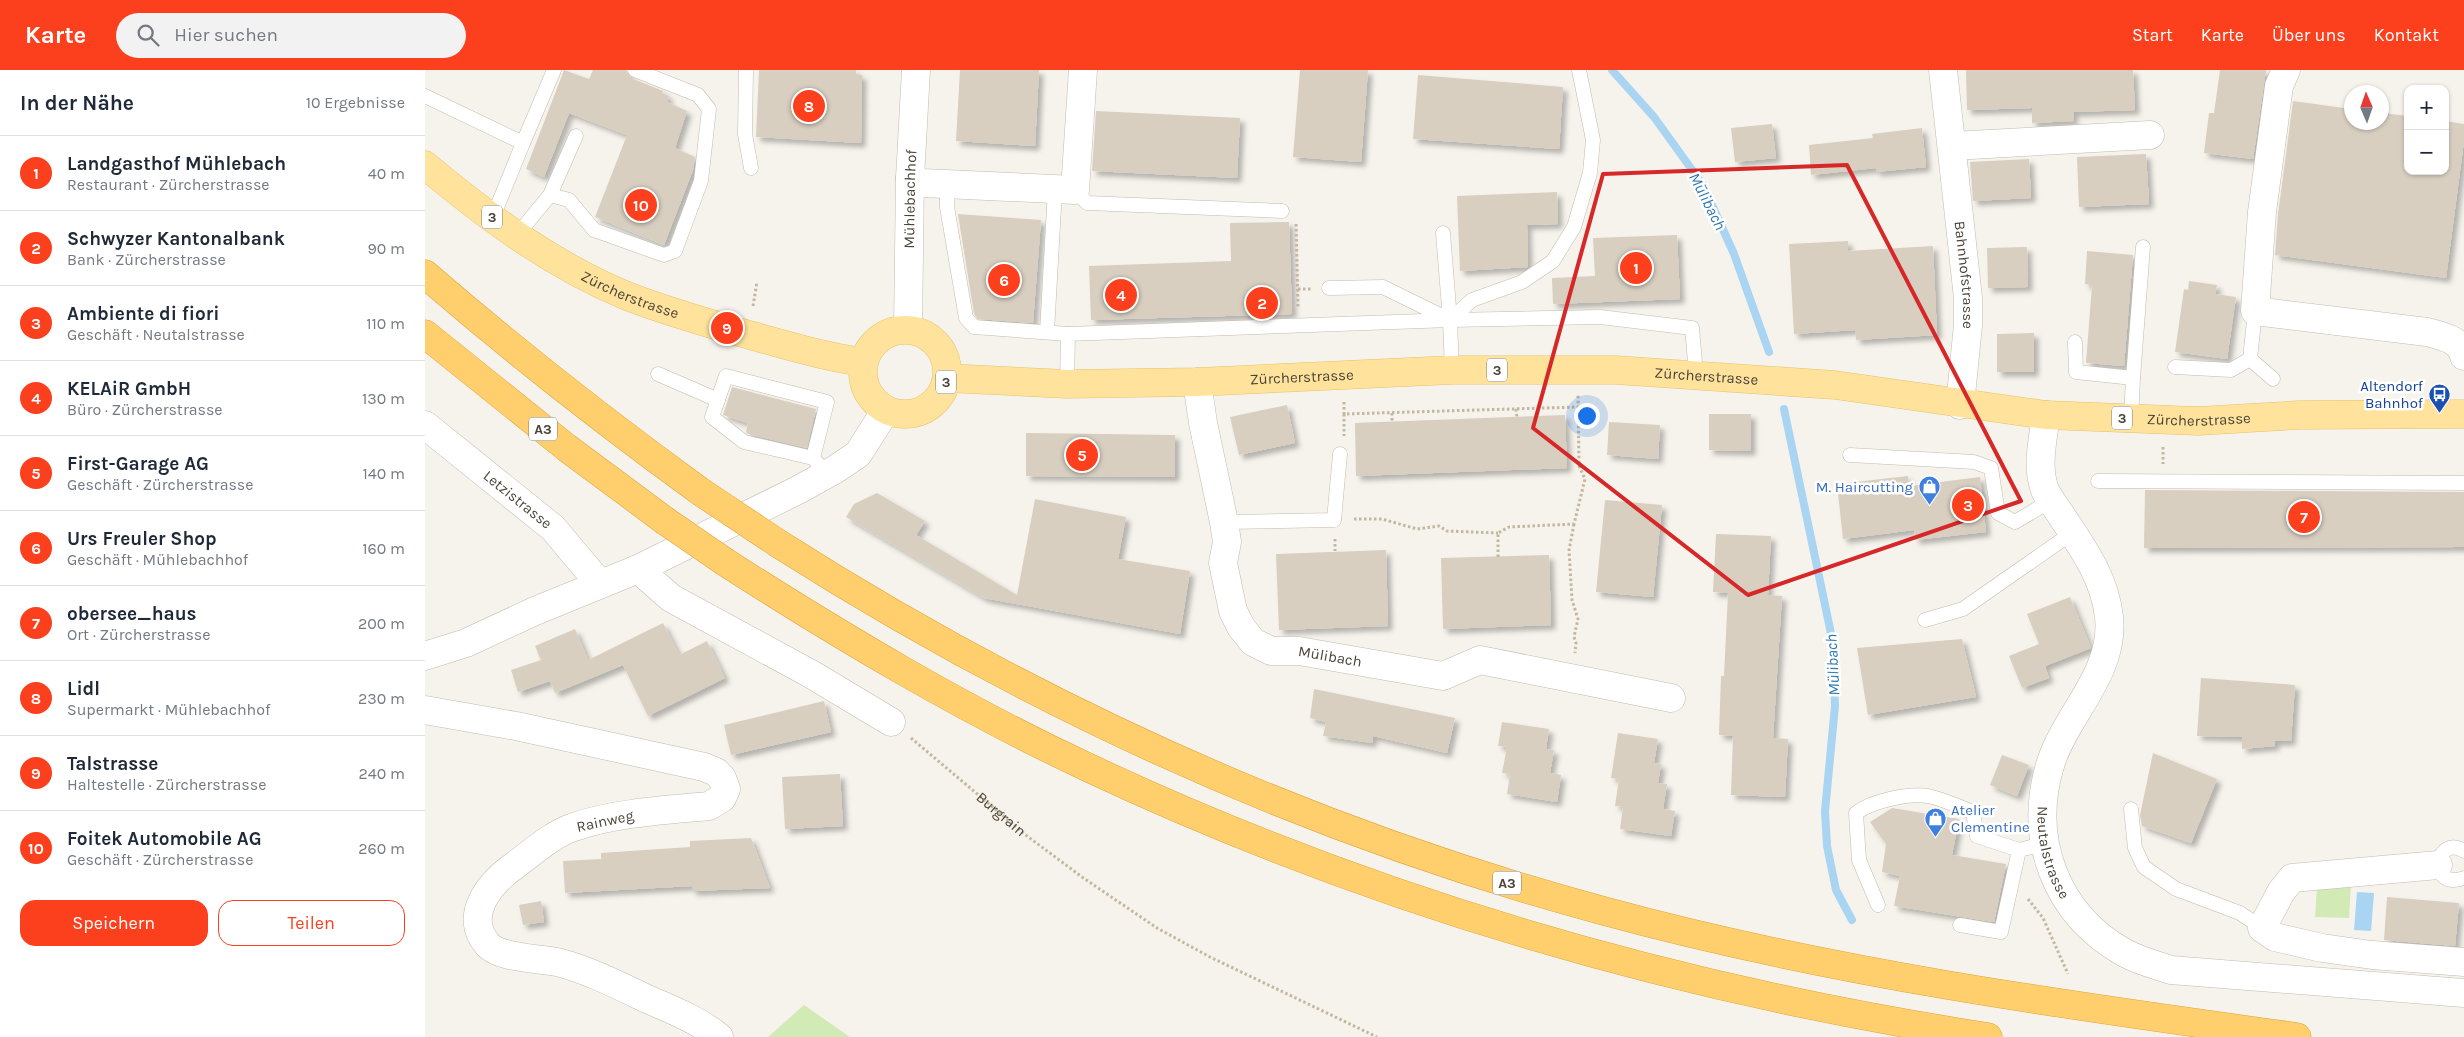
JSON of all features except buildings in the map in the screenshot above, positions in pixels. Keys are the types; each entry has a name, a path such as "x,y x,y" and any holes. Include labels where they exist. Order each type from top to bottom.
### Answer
{"highway":[{"name":"A3","path":"425,274 486,327 575,399 701,492 779,544 909,624 1079,714 1225,781 1292,808 1440,862 1605,912 1707,937 1820,962 1989,993 2297,1037"},
{"name":"A3","path":"425,334 567,448 725,562 857,644 1016,732 1152,797 1328,869 1419,902 1527,936 1616,960 1783,1000 1987,1037"}],"main road":[{"name":"Zürcherstrasse","path":"425,164 517,235 562,264 626,296 684,316 816,353 863,362"},
{"path":"886,410 869,395 862,373 863,362 870,347 880,337 893,331 908,329"},
{"name":"3","path":"886,410 899,414 913,414 925,409 943,391 947,378 947,364 942,351 933,340 921,333 908,329"},
{"name":"Zürcherstrasse","path":"947,378 1067,384 1197,382 1452,370 1616,370 1835,385 2046,415 2198,421 2299,415 2464,414"}],"street":[{"name":"Mühlebachhof","path":"908,329 904,176 916,70"},
{"path":"904,176 923,183 1065,189 1083,70"},
{"name":"Bahnhofstrasse","path":"1943,70 1968,298 1969,325 1960,404"},
{"path":"2286,70 2279,86 2263,212 2255,311 2427,332 2451,339 2463,351 2464,356"},
{"path":"1952,146 2149,135"},
{"name":"Mülibach","path":"1197,382 1203,423 1224,522 1227,542 1223,563 1233,611 1241,627 1253,642 1271,651 1299,651 1443,676 1480,660 1671,698"},
{"path":"425,656 466,642 638,569 820,466 859,454 886,410"},
{"name":"Neutalstrasse","path":"2046,415 2041,462 2045,490 2094,567 2107,600 2110,638 2097,676 2051,762 2043,804 2031,847 2052,873 2077,913 2095,932 2127,955 2171,970 2464,993"},
{"name":"Letzistrasse","path":"425,425 553,528 600,584"},
{"path":"638,569 671,598 811,674 891,722"},
{"name":"Rainweg","path":"425,710 638,751 704,767 716,772 722,778 726,789 722,798 709,806 616,817 574,827 561,833 500,876 483,896 478,917 484,938 494,950 560,963 603,978 690,1018 719,1037"},
{"path":"2438,865 2292,878 2281,892 2262,928 2275,937 2322,948 2372,955 2464,962"}],"lane":[{"path":"493,217 554,70"},
{"path":"550,195 569,200 594,230 664,255 675,251 701,180 709,109 698,95 635,70"},
{"path":"746,70 745,134 751,168"},
{"path":"1450,320 1472,300 1522,282 1553,262 1574,227 1590,173 1593,140 1579,70"},
{"path":"425,96 523,143"},
{"path":"517,235 550,195 576,136"},
{"path":"947,184 947,208 966,318 974,328 1068,334 1450,320 1600,318 1692,328 1696,374"},
{"path":"1047,332 1065,189 1087,203 1282,211"},
{"path":"1443,233 1452,370"},
{"path":"2131,418 2143,247"},
{"path":"1329,288 1383,287 1450,320"},
{"path":"2250,359 2255,311"},
{"path":"1067,384 1068,334"},
{"path":"2075,342 2076,372 2133,378"},
{"path":"2175,367 2231,370 2250,359"},
{"path":"2250,359 2273,379"},
{"path":"658,374 718,400"},
{"path":"726,376 827,402 820,466 744,442 712,417 726,376"},
{"path":"1224,522 1334,520 1340,454"},
{"path":"1850,454 1974,462 1991,468 1998,513 2015,522 2052,500"},
{"path":"2098,481 2464,483"},
{"path":"1925,620 1963,610 2072,532"},
{"path":"1879,905 1859,860 1856,812 1868,804 1895,798 1927,796 1973,812 1977,836 2031,847 2001,932 1960,925"},
{"path":"2131,809 2135,848 2144,867 2176,889 2241,914 2262,928"},
{"path":"2464,851 2453,847 2445,850 2439,857 2438,865 2440,873 2447,879 2455,881 2464,878"}],"path":[{"path":"1296,220 1298,325"},
{"path":"753,306 757,282"},
{"path":"1570,678 1577,643 1574,637 1577,619 1572,600 1569,550 1585,479 1579,466 1578,389"},
{"path":"1344,411 1344,414 1578,407"},
{"path":"1517,409 1517,418"},
{"path":"1392,413 1392,422"},
{"path":"1334,520 1382,520 1417,529 1439,526 1447,531 1498,533 1509,527 1575,524"},
{"path":"1498,533 1498,557"},
{"name":"Burgrain","path":"891,722 1027,836 1082,877 1157,928 1225,965 1377,1037"},
{"path":"2027,897 2043,918 2068,974"}],"highlighted area":[{"path":"1847,165 2021,501 1748,595 1533,428 1603,174"}],"green space":[{"path":"2351,885 2349,918 2315,917 2317,888"},
{"path":"804,1005 850,1037 768,1037"}],"water":[{"path":"2357,892 2374,893 2371,931 2354,930"}],"waterway":[{"name":"Mülibach","path":"1612,70 1654,117 1703,185 1734,254 1769,352"},
{"name":"Mülibach","path":"1784,409 1833,643 1835,706 1825,811 1827,846 1836,890 1852,920"}],"place":[{"name":"Lidl","path":"809,106"},
{"name":"Foitek Automobile AG","path":"641,205"},
{"name":"Landgasthof Mühlebach","path":"1636,268"},
{"name":"Urs Freuler Shop","path":"1004,280"},
{"name":"KELAiR GmbH","path":"1121,295"},
{"name":"Schwyzer Kantonalbank","path":"1262,303"},
{"name":"Talstrasse","path":"727,328"},
{"name":"Altendorf Bahnhof","path":"2439,414"},
{"name":"First-Garage AG","path":"1082,455"},
{"name":"Ambiente di fiori","path":"1968,505"},
{"name":"M. Haircutting","path":"1929,506"},
{"name":"obersee_haus","path":"2304,517"},
{"name":"Atelier Clementine","path":"1935,838"}]}
